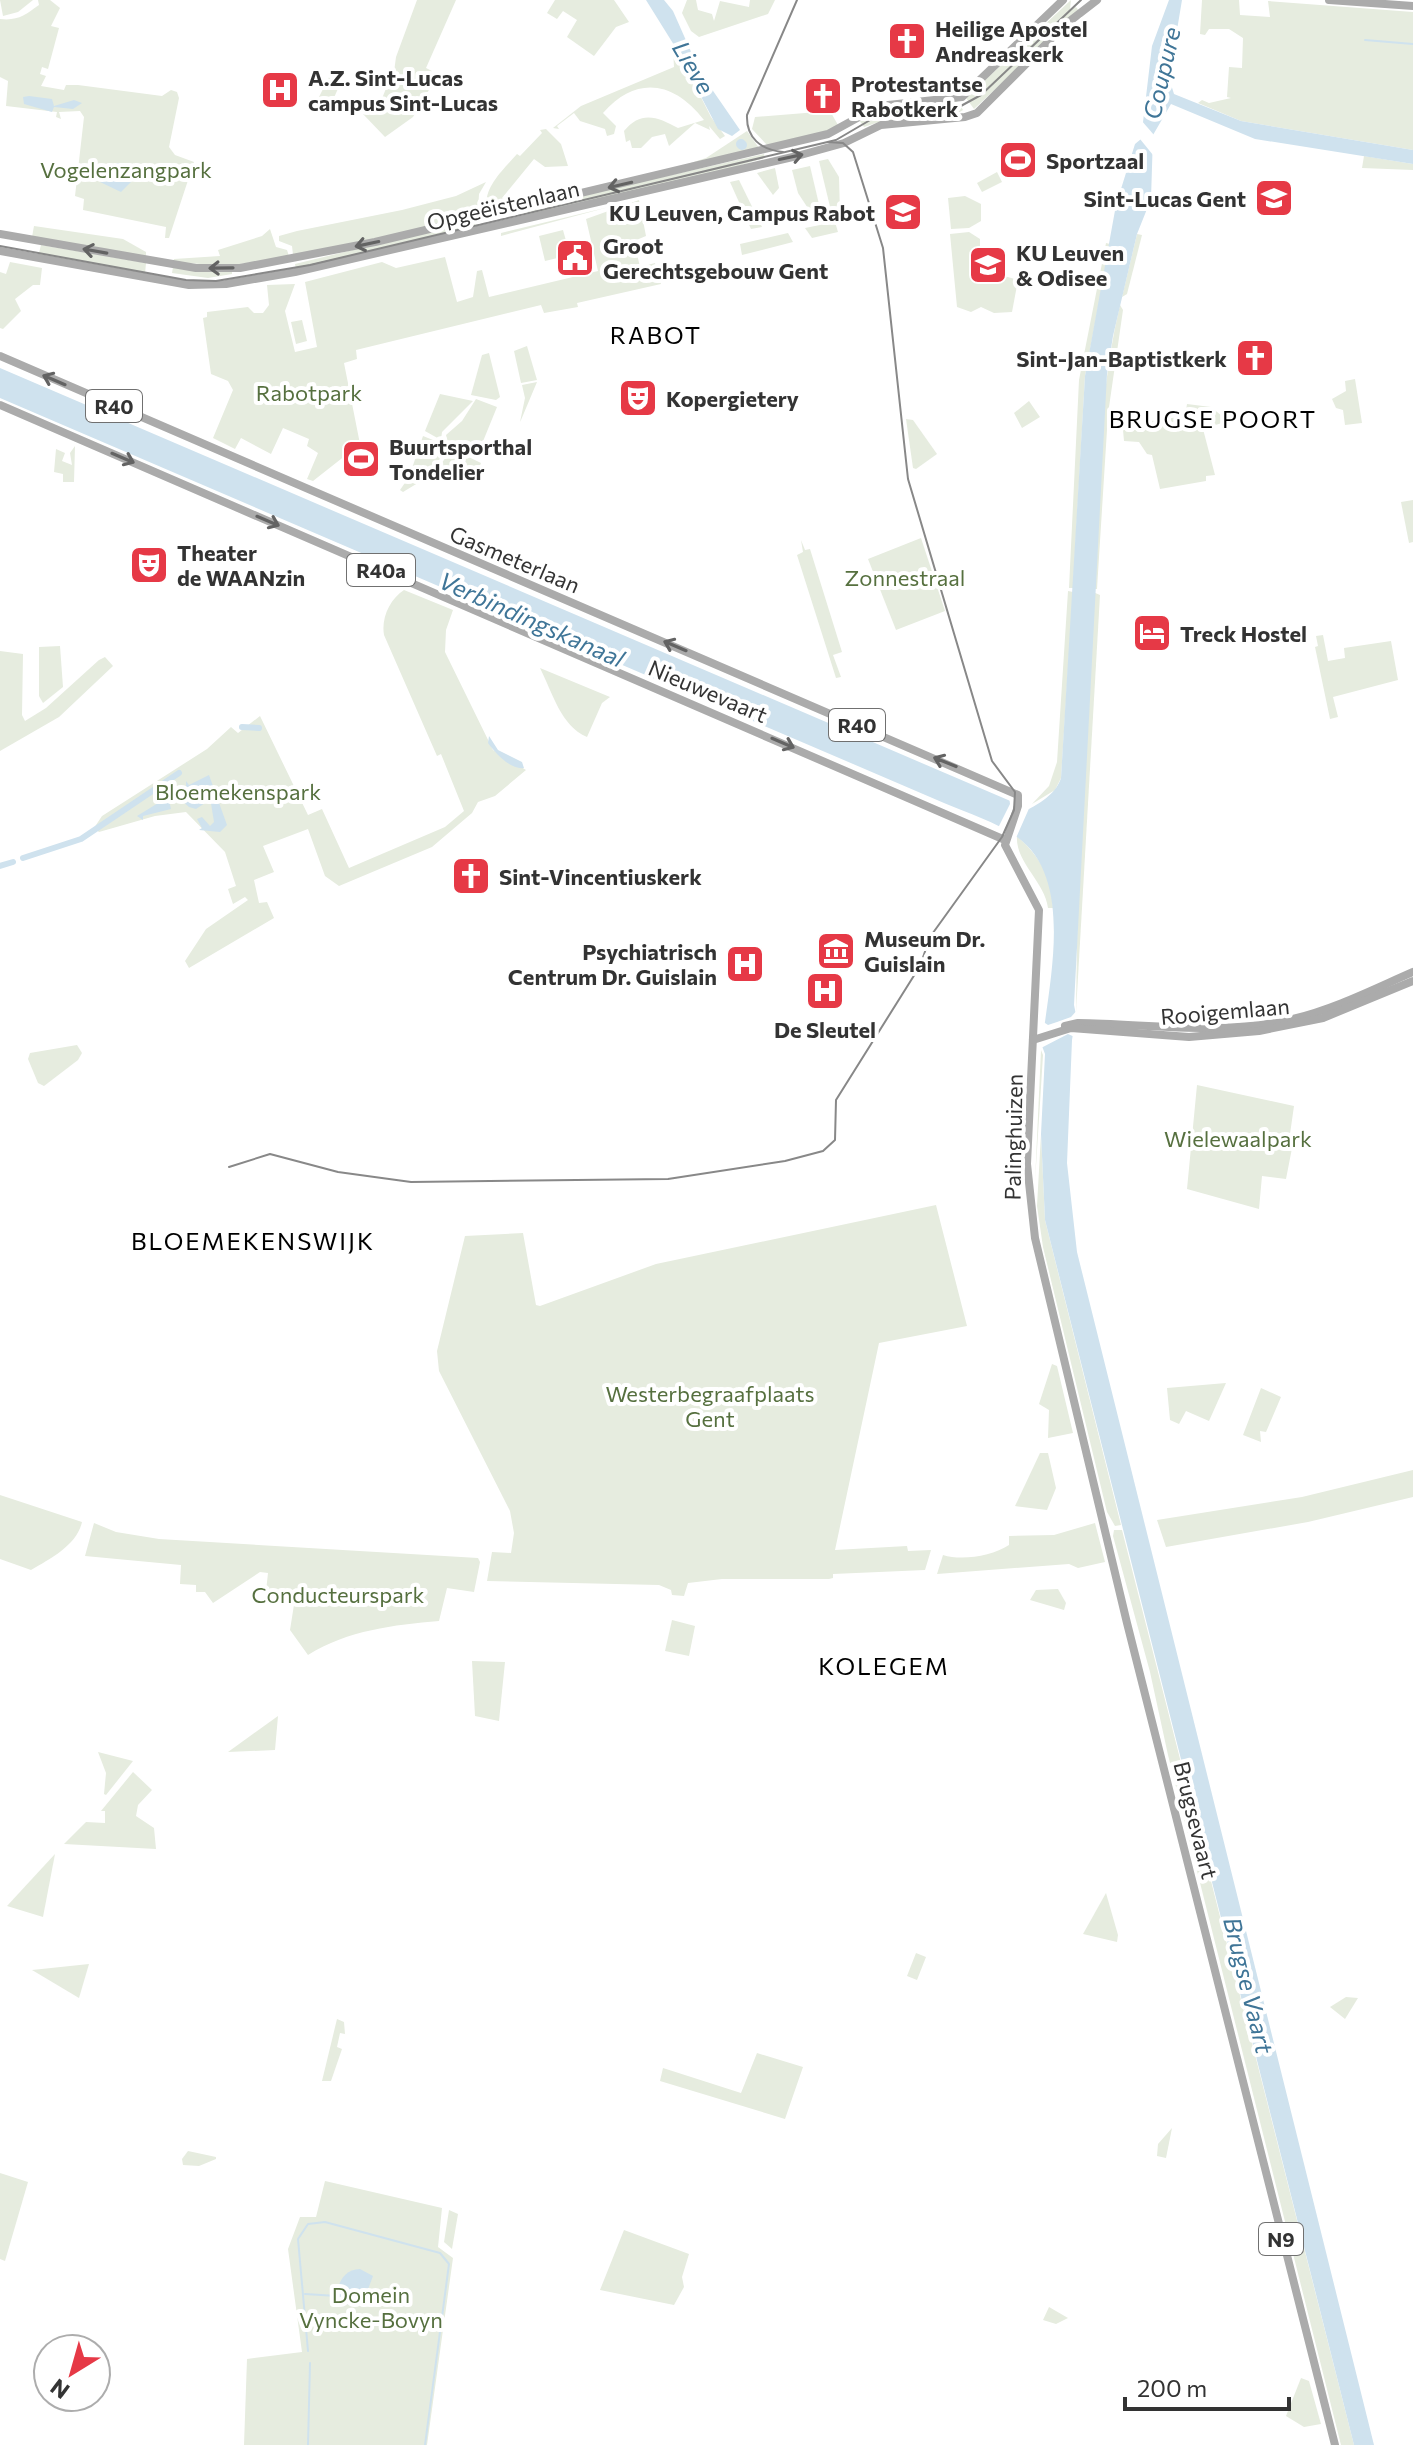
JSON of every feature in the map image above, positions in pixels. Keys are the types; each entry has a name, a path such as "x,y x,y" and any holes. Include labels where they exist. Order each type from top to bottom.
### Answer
{"main road":[{"path":"1063,0 962,97 972,115 1066,24 1097,0"},
{"path":"1329,0 1413,6"},
{"name":"Opgeëistenlaan","path":"0,234 163,263 224,269 375,242 835,131 879,106 962,97"},
{"name":"Opgeëistenlaan","path":"0,251 23,259 205,285 282,275 733,169 852,139 881,125 972,115"},
{"path":"23,259 27,240"},
{"path":"279,261 282,275"},
{"path":"159,280 163,263"},
{"name":"Gasmeterlaan","path":"0,356 1018,796 1006,837"},
{"name":"Nieuwevaart","path":"0,405 1006,837"},
{"name":"Palinghuizen","path":"1006,837 1008,853 1039,904 1037,1037 1027,1164 1030,1210 1104,1530"},
{"name":"Rooigemlaan","path":"1037,1037 1078,1026 1167,1028 1258,1025 1317,1012 1413,972"},
{"name":"Rooigemlaan","path":"1078,1026 1189,1037 1259,1031 1323,1018 1413,981"},
{"name":"Brugsevaart","path":"1104,1530 1335,2445"}],"green space":[{"path":"0,0 33,0 18,12 3,16"},
{"name":"Vogelenzangpark","path":"38,0 50,0 60,8 51,26 59,28 48,69 42,67 40,74 46,76 41,86 64,90 66,85 78,85 162,96 171,90 177,92 179,98 169,147 175,155 194,162 169,238 165,238 166,227 83,210 84,199 75,196 84,117 80,111 59,112 61,119 56,117 57,112 6,106 8,81 0,77 0,19 21,16 39,5"},
{"path":"417,0 456,0 426,68 432,71 427,80 433,83 413,117 385,137 363,114 381,101 387,86 392,87 396,57"},
{"path":"555,0 614,0 629,22 616,27 594,56 567,37 577,20 563,11 557,19 547,13"},
{"path":"687,0 696,0 698,10 712,14 714,21 720,1 749,7 750,0 775,0 768,14 699,37 691,31 682,13"},
{"path":"1071,0 1070,10 1076,7 1079,11 974,109 966,98"},
{"path":"1202,0 1239,0 1240,15 1270,17 1268,1 1413,12 1413,150 1241,121 1198,103 1231,98 1227,97 1229,67 1242,68 1243,38 1229,29 1209,29 1205,35 1200,34"},
{"path":"676,48 711,117 725,136 720,139 709,126 710,130 695,123 669,146 665,134 652,137 641,148 632,148 630,140 626,142 624,131 637,120 657,119 678,128 704,120 680,97 655,88 628,93 603,113 616,126 614,134 607,136 605,129 580,121 574,113 557,126 559,129 553,128 581,106 674,67 673,50"},
{"path":"329,77 340,84 329,109 317,101"},
{"path":"957,101 963,110 953,116 879,122 864,127 859,120 875,110"},
{"path":"830,111 838,125 826,132 767,145 752,129 755,117"},
{"path":"546,129 561,144 568,166 545,167 534,159 502,198 511,204 487,210 488,194 495,179 517,154 520,156 542,133 540,130"},
{"path":"747,131 759,148 684,165 706,158"},
{"path":"764,154 765,158 704,176 523,216 521,209"},
{"path":"1364,156 1413,164 1413,170 1362,168"},
{"path":"828,159 839,177 840,213 832,215 819,161"},
{"path":"810,166 822,217 815,219 798,193 792,170"},
{"path":"775,168 779,188 773,195 757,173"},
{"path":"997,172 1002,182 982,192 977,183"},
{"path":"739,180 762,227 751,229 730,182"},
{"path":"486,182 479,194 478,211 472,216 342,247 293,255 292,246 279,241 279,236 297,231 456,196"},
{"path":"965,196 981,204 981,221 969,228 951,229 948,198"},
{"name":"Rabotpark","path":"639,200 646,236 634,241 640,267 655,263 661,284 577,303 578,307 544,313 541,305 356,350 357,359 344,363 360,444 313,481 307,479 318,453 307,446 309,439 283,428 271,454 241,438 235,449 213,438 233,390 228,381 211,374 203,318 207,317 207,312 248,307 254,313 263,313 269,305 267,285 295,284 285,311 295,352 317,347 305,282 382,262 396,268 445,257 457,302 473,297 477,271 482,270 489,297 598,271 586,219"},
{"path":"609,207 501,236 501,233"},
{"path":"476,220 477,226 296,269 295,264"},
{"path":"835,222 838,232 812,238 805,228"},
{"path":"34,226 123,239 146,252 146,257 32,237"},
{"path":"270,229 276,247 287,250 289,256 228,266 173,262 174,259 220,256 218,250 262,236"},
{"path":"563,230 570,255 545,261 539,236"},
{"path":"969,232 980,239 980,263 984,270 1018,280 1012,312 994,313 981,307 971,312 957,307 950,234"},
{"path":"788,233 793,242 742,255 740,244"},
{"path":"1137,234 1142,235 1127,294 1122,297"},
{"path":"1106,243 1110,244 1085,376 1073,588 1069,588 1079,380"},
{"path":"41,245 146,263 145,274 38,257"},
{"path":"10,262 42,268 40,285 33,285 15,299 21,311 3,329 0,328 0,272 6,274"},
{"path":"173,267 232,271 232,274 208,278 172,273"},
{"path":"1120,305 1123,310 1108,414 1097,589 1093,589 1103,411"},
{"path":"302,320 307,341 296,344 291,322"},
{"path":"527,346 537,380 521,383 514,351"},
{"path":"489,353 500,397 496,400 471,395 482,355"},
{"path":"1355,379 1362,423 1345,425 1343,410 1336,408 1332,399 1346,391 1345,381"},
{"path":"537,382 520,422 525,398 522,385"},
{"path":"440,394 473,401 442,432 441,440 425,431"},
{"path":"476,399 497,407 477,456 448,443 446,435 462,421"},
{"path":"1029,401 1040,417 1022,428 1014,413"},
{"path":"1187,404 1211,407 1228,421 1203,429 1215,475 1206,476 1206,481 1160,489 1152,455 1147,454 1139,442 1124,441 1123,430 1140,430 1145,422 1185,416"},
{"path":"906,419 913,420 937,454 916,469 913,468"},
{"path":"423,436 443,444 437,470 448,454 448,447 481,463 476,475 436,472 403,492 400,490 409,477"},
{"path":"75,446 74,482 63,482 63,474 54,472 56,449 65,453 62,461 72,465 70,453"},
{"path":"1413,500 1413,542 1409,543 1401,502"},
{"name":"Zonnestraal","path":"921,538 945,611 896,630 868,559"},
{"path":"801,540 805,550 810,549 842,652 833,655 841,677 836,678 797,555 803,552"},
{"name":"Bloemekenspark","path":"404,590 453,610 446,630 445,652 493,750 526,770 495,796 478,802 472,813 432,847 339,886 325,876 308,829 263,846 274,872 254,880 259,903 267,902 274,918 189,968 185,961 206,929 248,900 245,897 233,904 228,889 236,886 225,852 186,812 155,816 99,832 94,828 102,816 207,749 231,727 238,733 260,716 308,815 322,809 349,868 445,827 464,811 441,754 437,756 384,635 388,610"},
{"path":"1068,591 1073,592 1061,778 1055,790 1032,804 1049,786 1057,762"},
{"path":"1093,592 1100,595 1076,1012 1078,876"},
{"path":"1323,635 1328,661 1345,658 1344,648 1391,641 1398,680 1333,697 1338,717 1330,719 1315,647 1318,646 1316,636"},
{"path":"60,646 63,687 43,703 39,696 39,647"},
{"path":"0,651 23,654 22,715 25,721 46,708 99,660 105,657 113,666 59,717 0,751"},
{"path":"540,668 610,697 602,703 587,737 564,717"},
{"path":"1017,836 1043,868 1050,886 1053,908 1048,908 1042,889 1021,855"},
{"path":"77,1045 82,1053 78,1060 44,1086 38,1083 28,1059 30,1053"},
{"path":"1041,1050 1043,1055 1035,1182"},
{"name":"Wielewaalpark","path":"1197,1085 1294,1106 1289,1141 1293,1143 1286,1179 1262,1176 1259,1209 1187,1189"},
{"path":"1041,1134 1045,1220 1121,1525 1115,1526 1107,1512 1043,1247 1037,1206"},
{"name":"Westerbegraafplaats Gent","path":"936,1205 967,1326 879,1343 835,1550 907,1546 908,1551 931,1550 925,1570 833,1574 833,1578 829,1579 722,1579 688,1583 684,1596 672,1595 671,1590 659,1585 487,1581 492,1552 511,1553 514,1533 510,1511 439,1371 437,1351 465,1236 523,1233 536,1305 540,1306 656,1264"},
{"path":"1052,1364 1057,1366 1073,1433 1048,1438 1049,1410 1039,1404"},
{"path":"1226,1383 1209,1421 1186,1411 1179,1424 1170,1420 1167,1388"},
{"path":"1261,1388 1281,1397 1266,1432 1260,1431 1261,1442 1243,1435"},
{"path":"1040,1453 1048,1453 1056,1488 1047,1510 1015,1506"},
{"path":"1413,1470 1413,1497 1308,1522 1166,1547 1157,1520 1302,1497"},
{"path":"0,1495 82,1522 75,1538 31,1570 0,1559"},
{"name":"Conducteurspark","path":"94,1523 116,1532 159,1539 478,1558 480,1562 474,1592 447,1588 439,1621 355,1634 308,1655 290,1630 296,1592 266,1591 268,1573 260,1572 213,1603 205,1592 196,1592 196,1585 180,1584 181,1565 85,1556"},
{"path":"1095,1523 1105,1562 1078,1568 1069,1564 937,1574 943,1555 959,1558 986,1555 1009,1545 1009,1536 1054,1535"},
{"path":"1114,1530 1122,1530 1354,2445 1341,2445 1168,1755 1150,1672 1113,1536"},
{"path":"1058,1589 1066,1603 1064,1610 1030,1600 1036,1590"},
{"path":"672,1620 695,1626 689,1656 665,1651"},
{"path":"472,1661 505,1662 499,1721 475,1716"},
{"path":"278,1716 275,1750 228,1752"},
{"path":"98,1752 133,1761 106,1795 106,1773"},
{"path":"133,1772 152,1790 138,1805 136,1816 154,1828 156,1849 64,1844 86,1822 105,1823 105,1811 101,1811"},
{"path":"55,1854 43,1917 7,1906"},
{"path":"1106,1893 1118,1935 1117,1942 1083,1934"},
{"path":"916,1953 926,1957 917,1980 907,1976"},
{"path":"89,1964 79,1998 32,1970"},
{"path":"1346,1997 1358,1998 1345,2019 1330,2007"},
{"path":"337,2019 344,2022 345,2034 340,2033 337,2047 342,2049 331,2081 322,2081"},
{"path":"757,2053 803,2067 785,2119 660,2081 663,2068 741,2093"},
{"path":"1172,2128 1166,2158 1157,2156 1158,2144"},
{"path":"188,2151 216,2159 199,2166 183,2165 182,2159"},
{"path":"0,2173 28,2182 5,2261 0,2259"},
{"name":"Domein Vyncke-Bovyn","path":"325,2181 442,2208 438,2247 453,2258 427,2445 244,2445 247,2359 302,2352 288,2249 300,2217 316,2217"},
{"path":"449,2210 458,2214 452,2249 444,2242"},
{"path":"624,2230 689,2254 682,2277 684,2287 674,2305 600,2290"},
{"path":"1049,2307 1068,2318 1056,2324 1043,2320"},
{"path":"1301,2378 1309,2381 1321,2424 1304,2427 1286,2416"}],"water":[{"name":"Lieve","path":"646,0 664,0 673,11 700,72 740,130 732,136 718,129 674,45"},
{"path":"1169,0 1182,0 1169,78 1174,94 1241,121 1413,150 1413,164 1255,139 1171,104 1153,135 1151,199 1137,234 1107,374 1067,1163 1077,1252 1374,2445 1354,2445 1045,1220 1041,1134 1045,1054 1042,1046 1054,934 1047,879 1035,856 1017,837 982,818 0,398 0,368 1029,809 1052,792 1061,778 1085,376 1116,205 1135,144 1141,139 1152,46"},
{"path":"23,97 52,99 54,106 74,100 82,103 73,109 54,107 52,112 24,104"},
{"path":"117,163 130,164 136,170 135,178 121,192 100,182 104,168"},
{"path":"489,736 498,750 522,762 524,768 509,764 499,756 488,743"},
{"path":"209,775 227,825 220,832 199,830 202,828 197,819 202,817 210,826 214,822 209,791 203,786 199,791 205,803 196,809 177,796 169,800 171,809 143,816 143,820 137,816 186,786 186,781 189,785"},
{"path":"360,2269 373,2276 364,2300 355,2306 339,2302 341,2280 349,2272"}],"pier":[{"path":"1141,120 1154,135 1153,155 1140,139"},
{"path":"1009,796 1031,804 1016,838 998,828 1010,804"},
{"path":"1079,1008 1077,1038 1068,1034 1041,1048 1042,1021 1048,1025 1057,1022 1071,1017"}],"waterway":[{"path":"1365,40 1413,44"},
{"path":"242,727 259,728"},
{"path":"23,858 81,839 179,773"},
{"path":"0,866 13,862"},
{"path":"308,2351 298,2239 308,2224 325,2222 440,2253 449,2264 425,2445"},
{"path":"305,2294 337,2296"},
{"path":"308,2445 310,2363"}],"tram line":[{"path":"783,152 768,149 756,141 749,130 747,115 797,0"},
{"path":"0,246 186,280 216,281 310,265 836,140 877,116 959,107 981,95 1081,0"},
{"path":"229,1167 270,1154 338,1172 411,1182 668,1179 785,1161 823,1151 835,1140 836,1100 920,966 930,937 1002,837 1014,810 1015,792 992,761 908,479 883,248 853,152 843,143 828,142"}],"place":[{"name":"Heilige Apostel Andreaskerk","path":"907,41"},
{"name":"A.Z. Sint-Lucas campus Sint-Lucas","path":"280,90"},
{"name":"Protestantse Rabotkerk","path":"823,96"},
{"name":"Sportzaal","path":"1018,160"},
{"name":"Sint-Lucas Gent","path":"1274,198"},
{"name":"KU Leuven, Campus Rabot","path":"903,212"},
{"name":"Groot Gerechtsgebouw Gent","path":"575,258"},
{"name":"KU Leuven & Odisee","path":"988,265"},
{"name":"Sint-Jan-Baptistkerk","path":"1255,358"},
{"name":"Kopergietery","path":"638,398"},
{"name":"Buurtsporthal Tondelier","path":"361,459"},
{"name":"Theater de WAANzin","path":"149,565"},
{"name":"Treck Hostel","path":"1152,633"},
{"name":"Sint-Vincentiuskerk","path":"471,876"},
{"name":"Museum Dr. Guislain","path":"836,951"},
{"name":"Psychiatrisch Centrum Dr. Guislain","path":"745,964"},
{"name":"De Sleutel","path":"825,991"}],"district":[{"name":"RABOT","path":"656,334"},
{"name":"BRUGSE POORT","path":"1213,418"},
{"name":"BLOEMEKENSWIJK","path":"253,1240"},
{"name":"KOLEGEM","path":"884,1665"}],"water label":[{"name":"Coupure","path":"1161,73"},
{"name":"Verbindingskanaal","path":"532,619"},
{"name":"Brugse Vaart","path":"1249,1985"}]}
